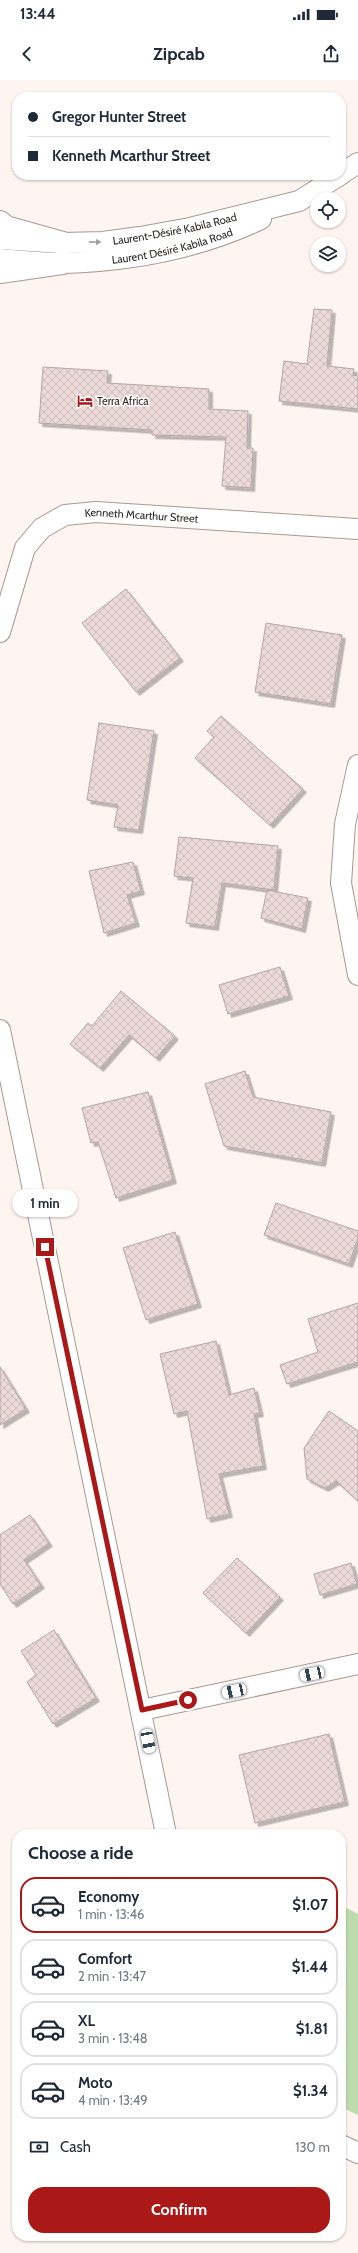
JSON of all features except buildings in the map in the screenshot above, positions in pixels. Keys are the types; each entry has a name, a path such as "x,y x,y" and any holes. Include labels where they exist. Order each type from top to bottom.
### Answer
{"main road":[{"path":"0,222 6,227 63,253"},
{"path":"0,272 63,253"}],"street":[{"name":"Laurent-Désiré Kabila Road","path":"0,260 63,253 103,242 190,228 299,201 335,180"},
{"name":"Laurent-Désiré Kabila Road","path":"0,239 63,253"},
{"name":"Kenneth Mcarthur Street","path":"0,632 25,548 42,528 65,515 96,512 358,530"},
{"path":"358,764 345,824 341,883 358,975"},
{"path":"0,1030 142,1710 165,1829"},
{"path":"142,1710 358,1664"},
{"path":"346,2147 358,2153"}],"green space":[{"path":"346,1908 358,1914 358,2115 346,2109"}],"place":[{"name":"Terra Africa","path":"85,401"}],"route":[{"path":"45,1247 142,1710 188,1700"}]}
